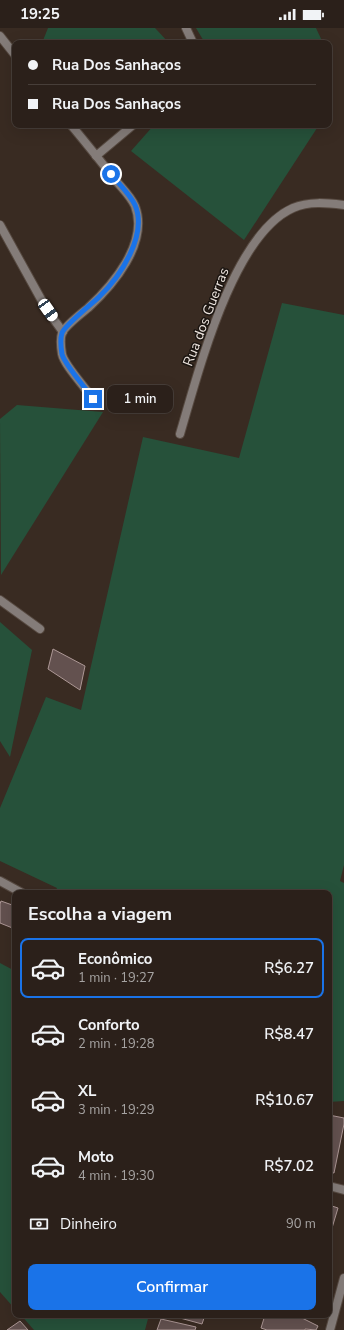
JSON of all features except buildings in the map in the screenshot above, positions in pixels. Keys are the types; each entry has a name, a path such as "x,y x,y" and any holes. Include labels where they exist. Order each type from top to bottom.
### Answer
{"street":[{"path":"186,28 192,40"},
{"path":"0,36 12,51"},
{"path":"74,128 135,205 137,216 138,232 128,260 118,276 100,297 63,332 61,344 62,356 93,399"},
{"path":"96,156 129,128"},
{"name":"Rua dos Guerras","path":"180,434 194,385 220,309 235,274 258,239 271,222 293,208 306,204 318,203 344,205"},
{"path":"0,225 48,310 63,332"},
{"path":"0,600 40,628"},
{"path":"0,881 16,890"},
{"path":"332,1187 344,1190"},
{"path":"330,1330 344,1278"}],"green space":[{"path":"48,28 155,28 166,40 43,40"},
{"path":"196,28 316,28 322,40 203,40"},
{"path":"151,128 317,128 244,240 131,151"},
{"path":"282,303 344,315 344,865 340,881 344,883 344,1101 332,1102 332,890 56,890 57,888 0,861 0,808 46,697 81,710 143,437 239,458"},
{"path":"17,405 103,412 1,575 0,419"},
{"path":"0,622 32,650 10,757 0,741"},
{"path":"0,963 12,969 12,1306 0,1292"},
{"path":"24,1318 148,1318 145,1330 34,1330"}],"route":[{"path":"93,399 88,390 68,366 62,356 61,344 63,332 100,297 118,276 128,260 138,232 135,205 111,174"}]}
